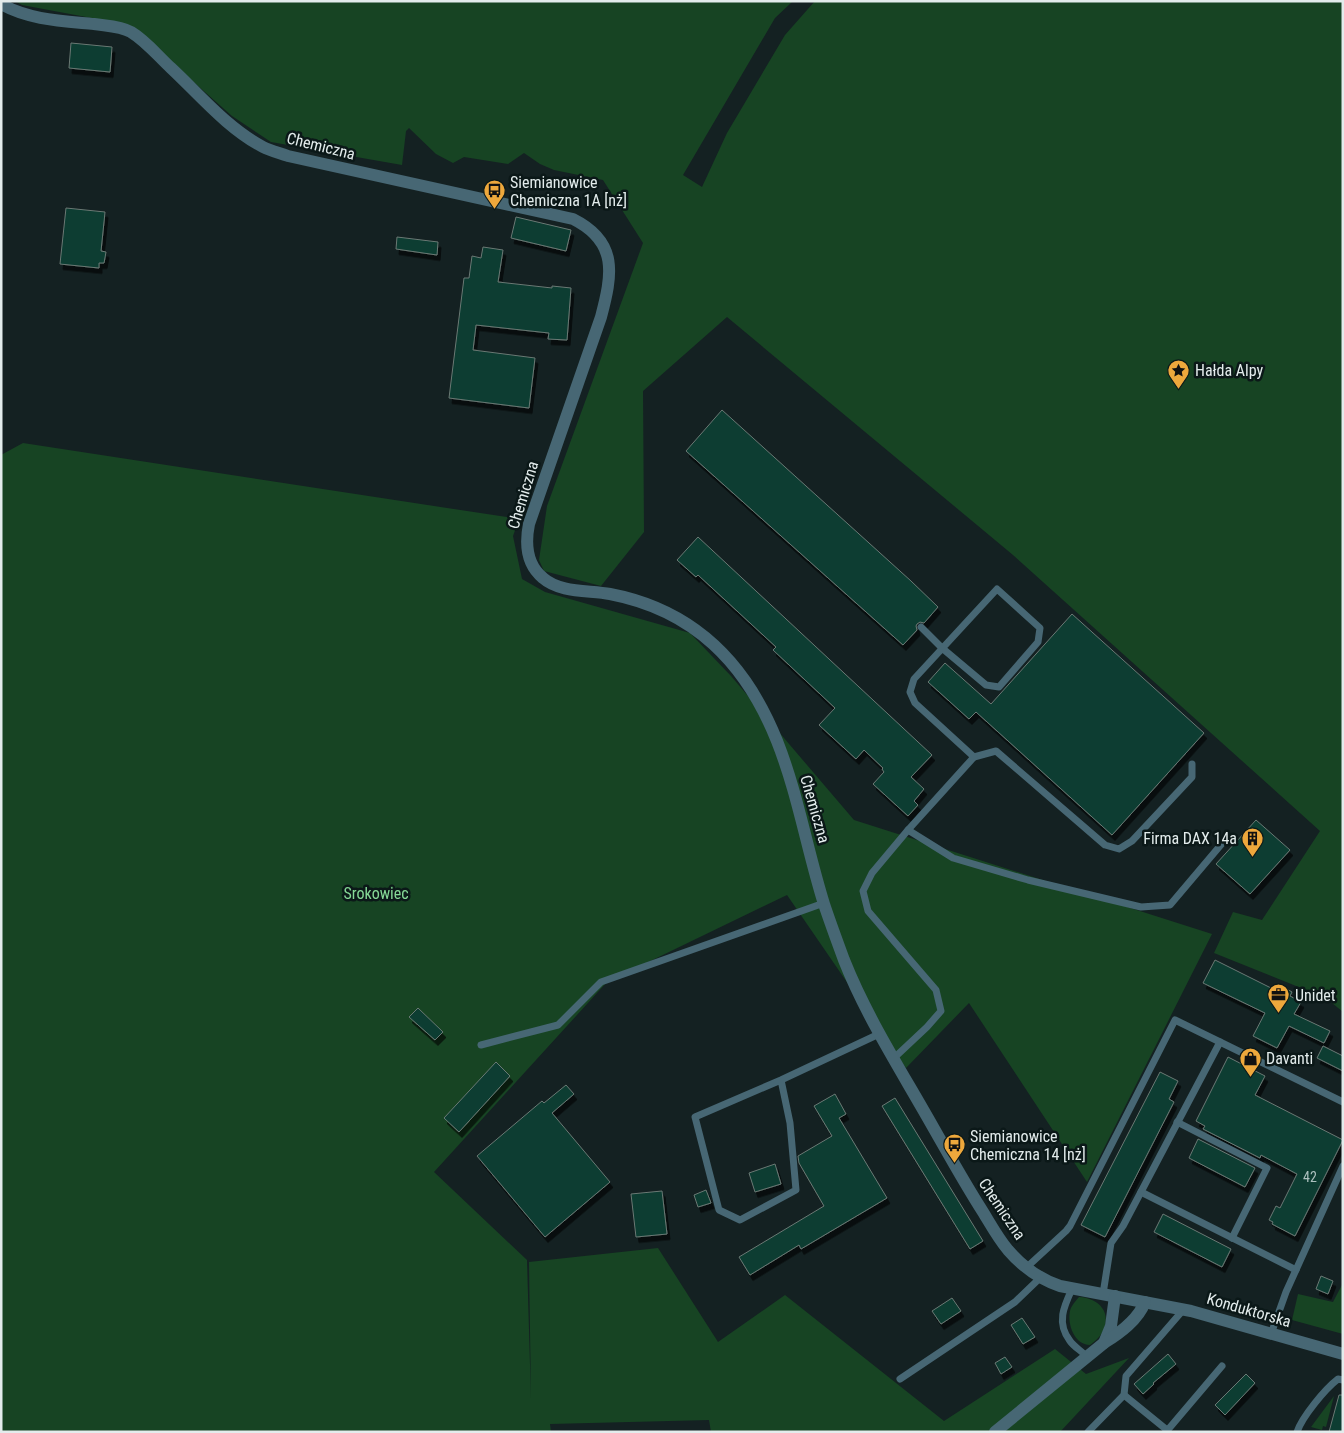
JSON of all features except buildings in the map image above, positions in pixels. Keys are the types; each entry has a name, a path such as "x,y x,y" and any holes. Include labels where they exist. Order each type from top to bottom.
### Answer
{"street":[{"name":"Chemiczna","path":"1,4 25,14 48,19 121,28 131,32 231,125 258,144 272,150 288,156 573,219 597,235 604,247 610,268 608,292 529,524 526,537 528,556 537,573 544,580 553,584 636,600 662,610 694,628 717,647 738,670 758,700 784,758 824,903 845,962 879,1034 997,1235 1008,1250 1040,1278"},
{"name":"Konduktorska","path":"1040,1278 1072,1289 1184,1310 1343,1354"},
{"path":"1104,1343 1110,1326 1109,1295"},
{"path":"996,1432 1115,1336 1136,1317 1145,1302"}],"lane":[{"path":"921,627 942,648 986,685 999,687 1038,642 1040,628 997,589 942,648 914,678 910,692 915,703 974,756"},
{"path":"894,1058 927,1028 940,1011 936,990 868,911 863,891 872,873 974,756 996,751 1105,845 1119,849 1132,842 1192,777 1192,764"},
{"path":"908,830 953,858 1028,880 1141,907 1170,905 1225,840"},
{"path":"481,1045 558,1025 601,982 824,903"},
{"path":"1027,1268 1070,1226 1175,1020 1343,1102"},
{"path":"781,1080 790,1123 796,1190 740,1220 719,1210 695,1117 781,1080 879,1034"},
{"path":"1109,1295 1111,1244 1123,1226 1220,1042"},
{"path":"1177,1122 1267,1168 1232,1238"},
{"path":"1271,1334 1286,1292 1343,1166"},
{"path":"1141,1192 1296,1270"},
{"path":"900,1379 1015,1302 1040,1278"},
{"path":"1072,1289 1064,1306 1062,1321 1070,1341 1087,1357"},
{"path":"1088,1432 1124,1395 1126,1376 1184,1310"},
{"path":"1124,1395 1166,1431 1222,1366"},
{"path":"1297,1432 1300,1424 1330,1385 1338,1380 1343,1380"}],"green space":[{"path":"15,1 793,1 775,18 683,175 702,187 727,133 785,35 815,1 1343,1 1343,1012 1326,998 1214,953 1233,912 1262,920 1320,831 1013,555 727,317 643,391 644,532 601,586 544,571 539,560 547,506 643,243 603,180 554,170 540,164 524,153 508,164 464,157 453,163 436,154 409,128 406,131 402,165 271,142 232,116 129,25 22,5"},
{"name":"Srokowiec","path":"23,443 519,519 513,536 522,579 545,592 690,633 731,676 854,820 1212,934 1087,1182 969,1003 906,1068 787,895 607,982 434,1172 527,1260 531,1399 529,1262 658,1248 718,1342 785,1295 944,1421 1055,1349 1086,1374 1129,1358 1060,1432 711,1432 709,1420 550,1424 551,1432 1,1432 1,455"},
{"path":"1343,1283 1343,1334 1292,1320 1298,1294 1333,1302"},
{"path":"1079,1297 1093,1300 1105,1313 1105,1326 1102,1333 1090,1345 1080,1342 1071,1328 1069,1316 1073,1304"},
{"path":"1334,1396 1326,1427 1323,1426 1322,1430 1311,1427"}],"place":[{"name":"Siemianowice Chemiczna 1A [nż]","path":"494,210"},
{"name":"Hałda Alpy","path":"1179,389"},
{"name":"Firma DAX 14a","path":"1253,857"},
{"name":"Unidet","path":"1279,1014"},
{"name":"Davanti","path":"1250,1077"},
{"name":"Siemianowice Chemiczna 14 [nż]","path":"954,1164"}]}
